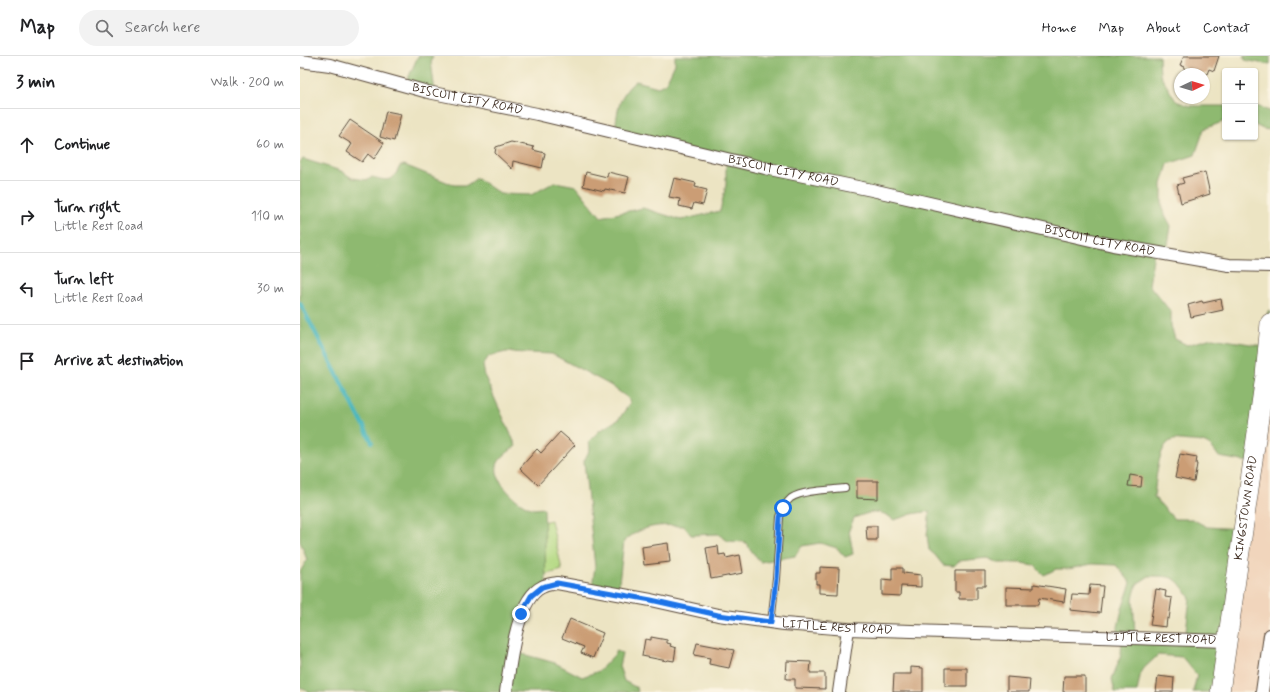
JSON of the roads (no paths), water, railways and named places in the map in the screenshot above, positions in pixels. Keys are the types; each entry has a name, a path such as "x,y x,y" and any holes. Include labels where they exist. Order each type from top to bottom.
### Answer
{"main road":[{"name":"KINGSTOWN ROAD","path":"1220,692 1265,376 1270,323"}],"street":[{"name":"BISCUIT CITY ROAD","path":"302,60 330,65 428,92 538,114 765,168 872,190 1113,245 1229,265 1270,266"},
{"name":"LITTLE REST ROAD","path":"506,692 510,661 521,614 531,596 542,587 557,583 651,600 718,615 771,622 848,629 1227,641"},
{"path":"840,692 848,629"},
{"path":"1262,692 1270,634"}],"lane":[{"path":"771,622 776,579 780,517 783,508 791,498 804,493 845,488"}],"waterway":[{"path":"300,303 372,442"}]}
